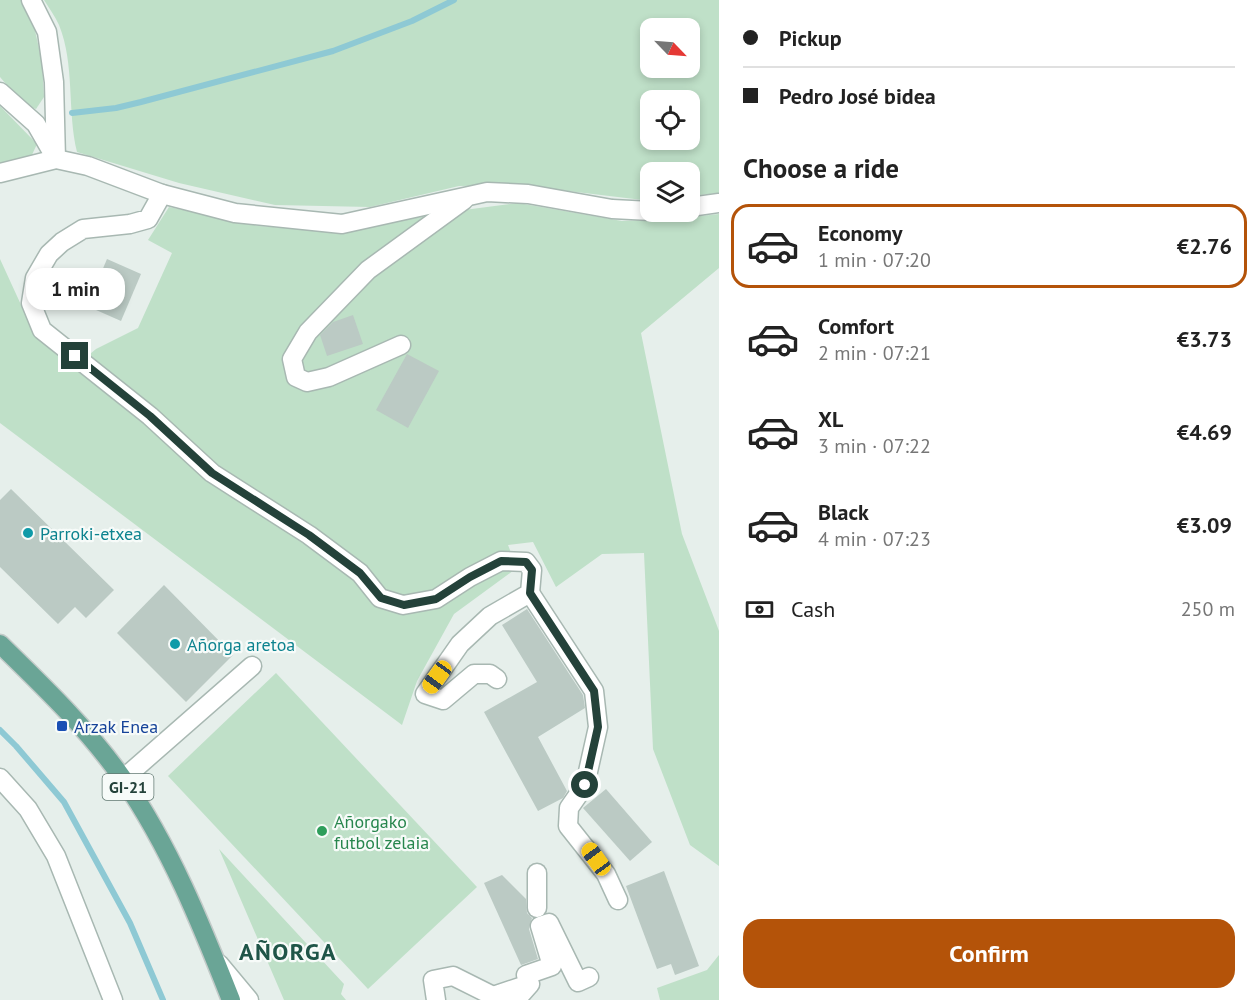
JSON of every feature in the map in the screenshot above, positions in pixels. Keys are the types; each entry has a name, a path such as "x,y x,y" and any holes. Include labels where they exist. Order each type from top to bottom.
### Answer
{"main road":[{"name":"GI-21","path":"0,644 60,702 123,779 169,856 231,1000"}],"street":[{"path":"31,0 47,32 54,82 56,159"},
{"path":"0,92 36,124 56,159"},
{"path":"0,173 56,159 88,166 162,194 235,213 342,224 488,192 528,194 612,209 640,211"},
{"path":"162,194 148,219 129,224 83,229 62,242 49,254 35,279 31,303 42,330 150,416 212,473 309,535 360,573 381,598 404,605 436,599 470,577 501,561 526,562 532,570 530,593 594,691 598,727 585,785 568,808 568,826 606,874 618,900"},
{"path":"401,345 329,376 307,382 296,377 292,359 308,332 368,270 468,197"},
{"path":"700,206 719,203"},
{"path":"497,679 490,674 474,674 443,700 425,694 460,644 490,616 530,593"},
{"path":"123,779 252,666"},
{"path":"0,778 28,809 56,856 113,1000"},
{"path":"537,873 537,908"},
{"path":"530,984 526,975 552,966 540,926 549,923 578,982 589,977"},
{"path":"215,959 249,1000"},
{"path":"436,1000 434,980 453,976 493,996 551,978"},
{"path":"516,1000 530,984"}],"green space":[{"path":"0,0 22,0 34,26 42,62 44,97 36,109 24,105 0,77"},
{"path":"44,0 719,0 719,193 700,195 700,162 640,162 640,200 518,185 459,186 370,207 275,205 179,183 77,152 67,56 57,22"},
{"path":"0,106 37,144 31,157 0,166"},
{"path":"518,203 622,221 640,220 640,222 700,222 700,216 719,214 719,268 641,333 682,534 719,631 719,866 690,845 653,749 644,553 602,554 556,587 533,542 508,545 517,568 454,614 417,681 402,725 0,423 0,259 33,331 73,368 96,349 138,328 172,253 148,240 169,207 259,226 345,232 441,213"},
{"name":"Añorgako futbol zelaia","path":"276,673 477,887 368,989 168,776"},
{"path":"219,849 344,984 341,994 346,1000 284,1000"},
{"path":"719,955 719,1000 660,1000 657,988 707,970"}],"building":[{"path":"107,259 141,274 121,321 87,306"},
{"path":"353,315 363,344 327,356 320,335 333,322"},
{"path":"407,354 439,371 408,428 376,410"},
{"name":"Parroki-etxea","path":"11,489 114,590 86,618 75,607 58,624 0,567 0,500"},
{"name":"Añorga aretoa","path":"164,585 233,655 186,702 117,633"},
{"path":"527,609 583,695 585,708 538,737 567,791 563,798 538,811 484,712 537,682 502,625"},
{"path":"606,789 652,842 630,861 583,808"},
{"path":"664,871 699,966 675,975 671,964 657,969 626,886"},
{"path":"502,875 526,899 527,913 532,918 529,929 538,959 521,965 484,883"}],"waterway":[{"path":"72,113 116,108 333,51 412,21 454,0"},
{"path":"0,730 64,802 130,923 163,1000"}],"place":[{"name":"Parroki-etxea","path":"28,533"},
{"name":"Añorga aretoa","path":"175,644"},
{"name":"Arzak Enea","path":"62,726"},
{"name":"Añorgako futbol zelaia","path":"322,831"}],"district":[{"name":"AÑORGA","path":"288,951"}],"route":[{"path":"75,356 150,416 212,473 309,535 360,573 381,598 404,605 436,599 470,577 501,561 526,562 532,570 530,593 594,691 598,727 585,785"}]}
